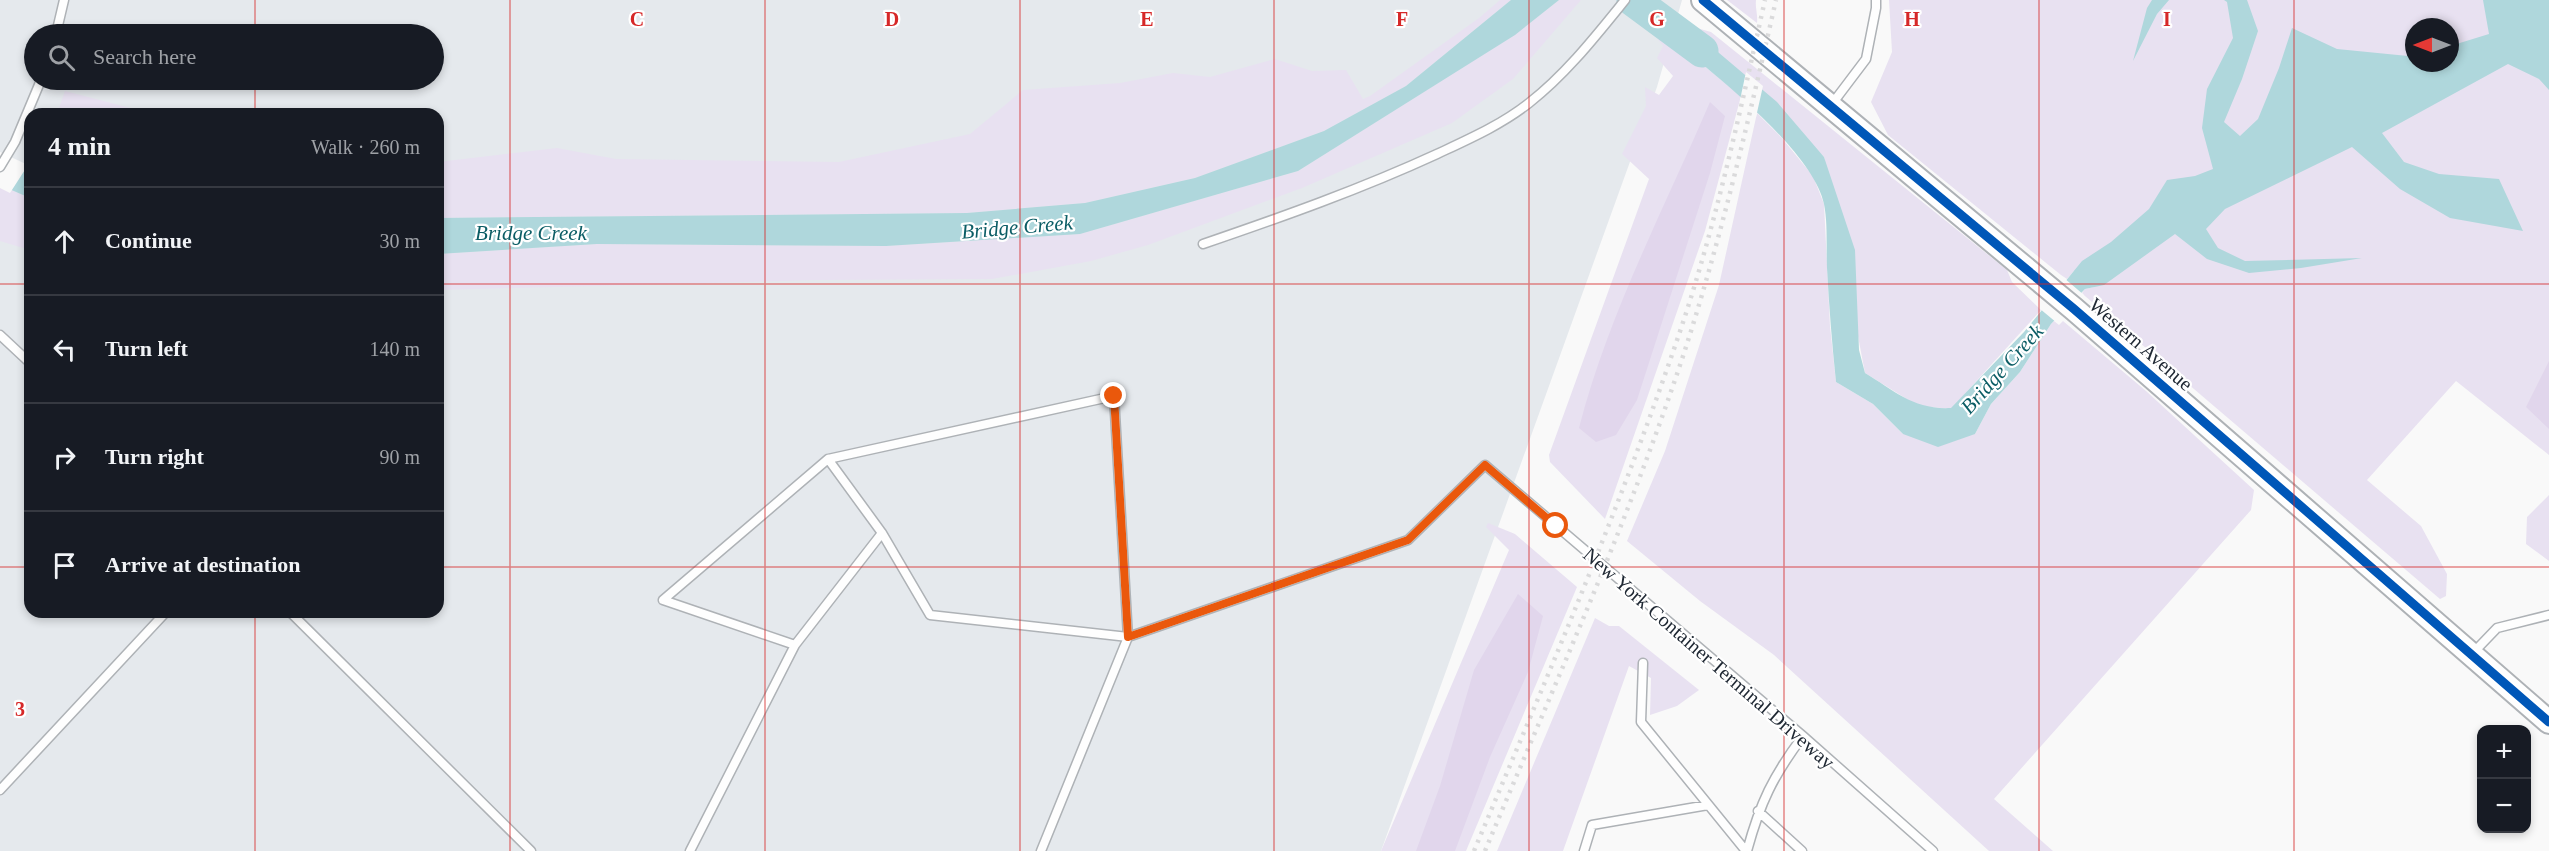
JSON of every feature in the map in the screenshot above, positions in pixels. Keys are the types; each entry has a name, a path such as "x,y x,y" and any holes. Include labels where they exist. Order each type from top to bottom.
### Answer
{"street":[{"name":"Western Avenue","path":"1704,0 2074,309 2549,722"}],"lane":[{"path":"58,24 64,0"},
{"path":"1203,244 1343,194 1487,130 1528,105 1555,82 1625,0"},
{"path":"1830,106 1866,59 1876,0"},
{"path":"29,108 37,90"},
{"path":"0,167 15,142 24,121"},
{"path":"0,335 24,357"},
{"path":"795,645 663,600 828,459 1114,396 1128,637 1041,851"},
{"path":"828,459 882,533 930,615 1128,637"},
{"name":"New York Container Terminal Driveway","path":"1128,637 1408,540 1485,465 1803,736 1933,851"},
{"path":"690,851 795,645 882,533"},
{"path":"2471,654 2497,628 2549,615"},
{"path":"0,790 160,618"},
{"path":"296,618 531,851"},
{"path":"1643,663 1641,722 1746,851"},
{"path":"1746,851 1758,811 1778,771 1803,736"},
{"path":"1584,851 1592,825 1708,805"},
{"path":"1758,811 1802,851"}],"shaded area":[{"path":"0,0 1682,0 1657,87 1381,851 0,851"},
{"path":"1500,0 1511,0 1406,86 1324,131 1195,178 1085,203 967,213 444,218 444,161 557,148 616,159 839,162 970,134 1023,90 1120,83 1173,73 1210,77 1275,59 1312,71 1346,70 1363,99 1479,18"},
{"path":"1559,0 1581,0 1513,79 1452,123 1302,188 1148,245 1091,261 992,279 816,280 444,290 444,254 597,244 886,246 1080,234 1298,171 1514,35"},
{"path":"1727,0 1756,0 1757,23"},
{"path":"1889,0 2549,0 2549,455 2456,381 2367,480 2421,526 2447,574 2446,596 2440,599 2082,293 2085,289 2094,287 2074,271 2067,279 2061,275 1888,135 1871,102 1892,52"},
{"path":"1646,24 1653,24 1741,96 1705,231 1605,519 1550,462 1549,455 1649,179 1622,154 1646,106 1645,87 1659,95 1673,76 1657,58 1663,46"},
{"path":"1686,25 1711,32 2007,270 2012,282 2041,310 1951,409 1918,406 1865,373 1824,157"},
{"path":"65,91 130,108 59,108"},
{"path":"1710,102 1725,116 1710,173 1637,400 1616,435 1596,442 1579,428 1605,344 1638,263"},
{"path":"1757,113 1781,137 1813,176 1824,204 1830,326 1836,382 1873,404 1903,434 1975,434 1991,404 2020,372 2051,324 2054,321 2059,325 2063,321 2146,391 2254,490 2251,510 1994,799 2053,851 1989,851 1774,655 1700,601 1627,541 1665,451 1719,285"},
{"path":"0,185 24,195 24,248 0,241"},
{"path":"2549,361 2549,429 2526,407"},
{"path":"2549,495 2549,561 2526,544 2527,517"},
{"path":"1488,523 1515,534 1577,587 1466,851 1381,851 1509,550 1486,527"},
{"path":"1518,594 1543,616 1528,672 1490,757 1455,851 1416,851 1440,786 1474,670"},
{"path":"1595,618 1609,626 1619,626 1699,690 1677,706 1650,715 1651,678 1629,666 1563,851 1497,851"}],"water":[{"path":"1511,0 1559,0 1515,35 1298,171 1080,234 886,246 597,244 444,254 444,218 967,213 1085,203 1195,178 1324,131 1406,86"},
{"path":"2152,0 2169,0 2157,14 2133,61 2147,8"},
{"path":"2224,0 2247,0 2258,31 2242,79 2224,122 2240,136 2258,119 2279,68 2292,28 2337,49 2405,56 2405,72 2459,72 2459,43 2489,34 2483,0 2549,0 2549,90 2539,79 2508,64 2382,133 2404,162 2439,174 2499,179 2523,231 2450,218 2400,189 2352,147 2225,209 2206,229 2218,248 2245,261 2362,258 2301,268 2249,273 2207,259 2175,234 2104,285 2085,289 2051,324 2020,372 1991,404 1975,434 1938,447 1903,434 1873,404 1836,382 1825,212 1815,181 1799,157 1777,132 1724,83 1653,24 1686,25 1777,102 1824,157 1855,250 1859,350 1865,373 1915,403 1951,408 2024,332 2082,261 2111,242 2149,209 2167,180 2195,176 2213,169 2202,128 2207,89 2233,38 2227,2"},
{"path":"0,155 24,166 24,195 0,185"}],"pier":[{"path":"1746,72 1763,86 1756,117 1740,100"},
{"path":"0,152 24,163 24,171 10,193 0,188"},
{"path":"2064,278 2084,295 2057,323 2039,308"}],"waterway":[{"name":"Bridge Creek","path":"1633,0 1702,51"}],"railway":[{"path":"1474,851 1604,537 1675,346 1714,218 1765,0"},
{"path":"1485,851 1615,540 1685,350 1723,220 1776,0"}],"cycle path":[{"path":"1703,0 2074,309 2549,722"}],"route":[{"path":"1114,396 1128,637 1408,540 1485,465 1556,526"}]}
